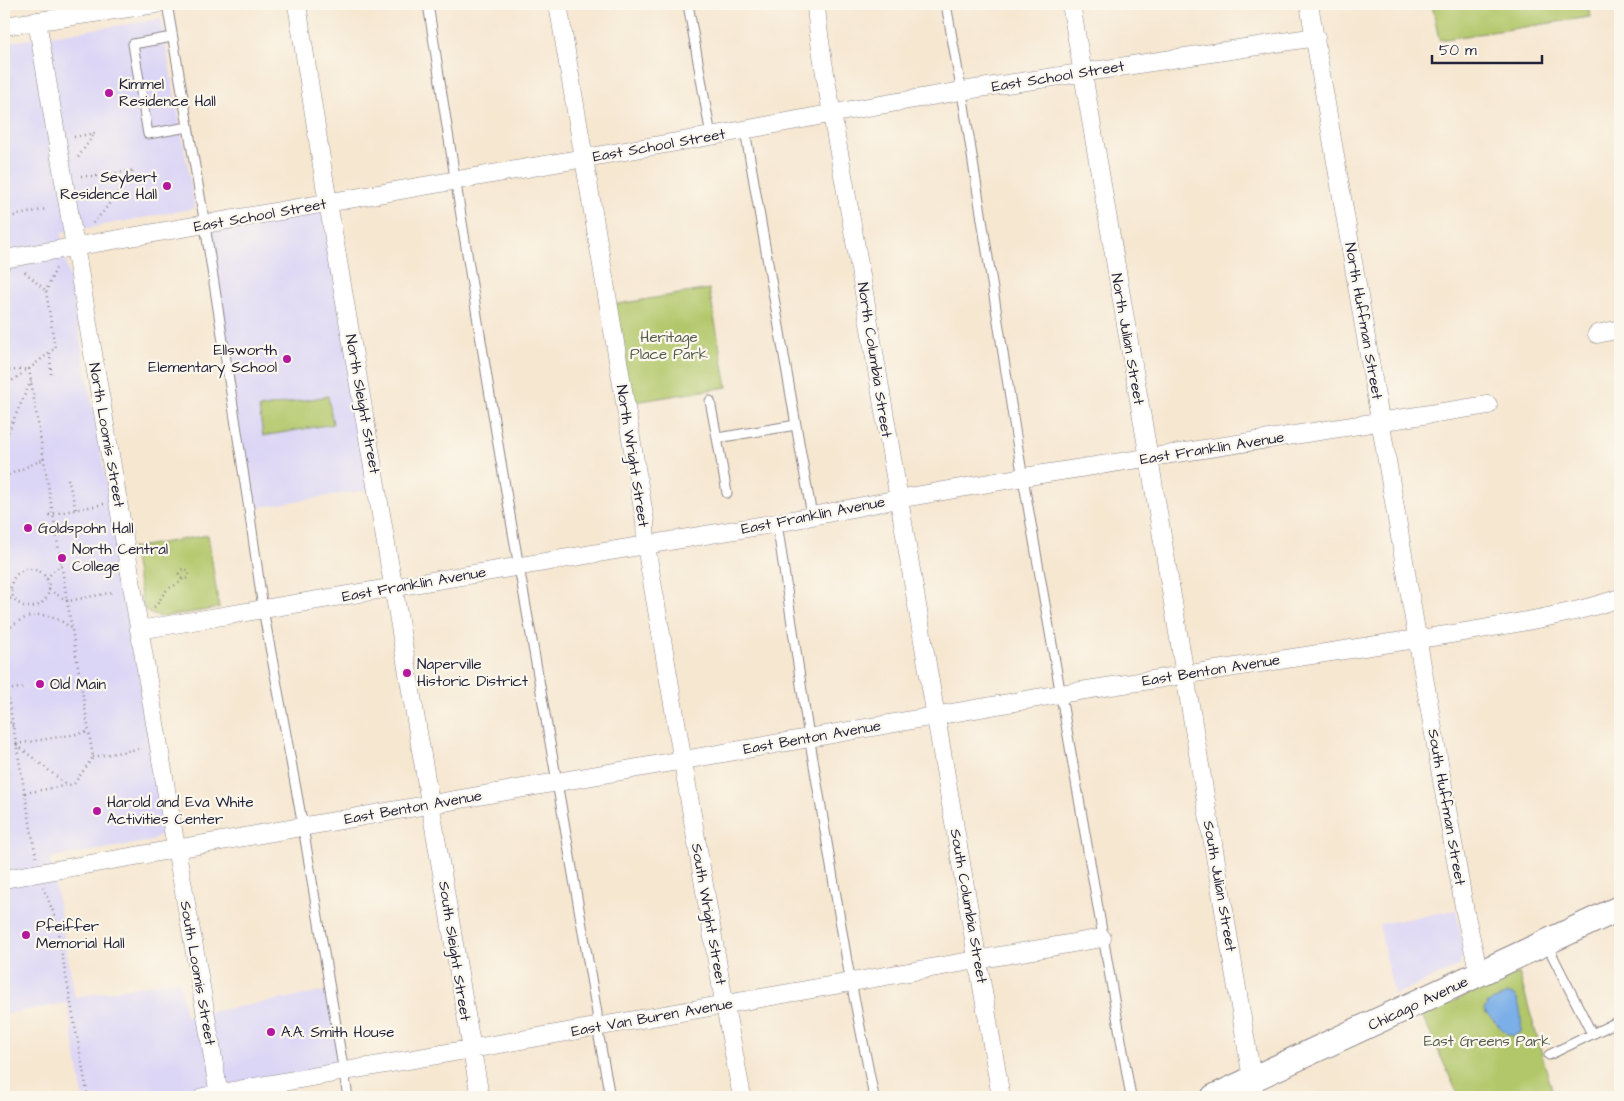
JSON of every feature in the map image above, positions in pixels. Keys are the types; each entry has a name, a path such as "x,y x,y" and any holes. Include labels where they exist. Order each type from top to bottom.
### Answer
{"main road":[{"name":"Chicago Avenue","path":"1214,1097 1254,1088 1479,974 1620,908"}],"street":[{"path":"4,26 156,4"},
{"name":"North Sleight Street","path":"297,4 430,804"},
{"name":"North Wright Street","path":"558,4 645,521 646,546 683,760"},
{"name":"North Columbia Street","path":"816,4 819,39 936,716"},
{"name":"North Julian Street","path":"1071,4 1184,674"},
{"name":"North Huffman Street","path":"1309,4 1417,639"},
{"name":"North Loomis Street","path":"37,21 176,849"},
{"name":"East School Street","path":"6,259 745,130 832,113 1082,71 1316,37"},
{"path":"1597,334 1620,329"},
{"name":"East Franklin Avenue","path":"139,630 646,546 898,499 1488,405"},
{"name":"East Benton Avenue","path":"4,879 1060,694 1563,615 1620,598"},
{"name":"South Huffman Street","path":"1417,639 1465,912 1479,974"},
{"name":"South Julian Street","path":"1184,674 1254,1088"},
{"name":"South Columbia Street","path":"936,716 1000,1097"},
{"name":"South Wright Street","path":"683,760 742,1097"},
{"name":"South Sleight Street","path":"430,804 480,1097"},
{"name":"South Loomis Street","path":"176,849 206,1015 214,1096"},
{"name":"East Van Buren Avenue","path":"214,1096 344,1071 1102,938"}],"lane":[{"path":"167,4 204,224 263,609 303,827 348,1097"},
{"path":"428,4 519,566 610,1097"},
{"path":"688,4 711,136"},
{"path":"946,4 962,91 1060,694 1131,1097"},
{"path":"172,38 132,44 148,134 188,127"},
{"path":"745,130 812,516"},
{"path":"710,401 727,494"},
{"path":"717,438 796,425"},
{"path":"777,523 810,738 851,982 874,1097"},
{"path":"1546,942 1592,1034"},
{"path":"1549,1055 1619,1021"}],"path":[{"path":"74,137 95,133 78,159"},
{"path":"81,176 98,176 134,170 103,212 90,226"},
{"path":"4,218 46,209"},
{"path":"6,259 18,265 46,291"},
{"path":"4,386 55,348 46,291 57,266"},
{"path":"50,353 51,374"},
{"path":"4,371 29,369"},
{"path":"25,792 74,784 93,756 29,369"},
{"path":"4,441 31,380"},
{"path":"4,477 44,459"},
{"path":"68,479 76,510"},
{"path":"49,514 119,502"},
{"path":"47,579 53,571 62,565"},
{"path":"154,607 168,589 187,577 189,574 185,568 179,572 179,575 183,578"},
{"path":"25,569 38,570 43,574 47,579 49,590 44,600 30,607 20,604 12,596 11,590 14,577 18,572 25,569"},
{"path":"4,584 11,590"},
{"path":"49,590 68,601 114,592"},
{"path":"4,607 12,596"},
{"path":"34,614 35,606"},
{"path":"4,634 13,623 34,614 54,617 72,628"},
{"path":"4,674 37,861"},
{"path":"55,682 80,678"},
{"path":"7,690 25,687"},
{"path":"4,714 13,726"},
{"path":"4,728 13,726"},
{"path":"16,744 89,732"},
{"path":"16,744 67,785"},
{"path":"93,756 138,749"},
{"path":"42,884 55,916 88,1097"}],"shaded area":[{"name":"North Central College","path":"161,19 195,208 61,233 111,508 165,825 160,835 152,841 50,858 75,997 179,980 186,1016 328,991 341,1070 199,1097 83,1097 67,1003 4,1014 4,43"},
{"name":"Ellsworth Elementary School","path":"322,210 372,489 249,509 205,229"},
{"path":"1456,910 1464,950 1459,966 1394,995 1379,924"}],"green space":[{"path":"1432,4 1588,4 1590,17 1439,40"},
{"name":"Heritage Place Park","path":"709,289 727,387 629,403 612,305"},
{"path":"328,396 333,424 263,436 259,408"},
{"path":"208,535 219,608 162,617 148,613 143,606 132,548"},
{"name":"East Greens Park","path":"1519,973 1554,1097 1459,1097 1422,1015"}],"water":[{"path":"1508,994 1514,995 1516,998 1520,1012 1521,1032 1513,1036 1506,1033 1484,1010 1488,1003"}],"place":[{"name":"Kimmel Residence Hall","path":"109,93"},
{"name":"Seybert Residence Hall","path":"167,186"},
{"name":"Ellsworth Elementary School","path":"287,359"},
{"name":"Goldspohn Hall","path":"28,528"},
{"name":"North Central College","path":"62,558"},
{"name":"Naperville Historic District","path":"407,673"},
{"name":"Old Main","path":"40,684"},
{"name":"Harold and Eva White Activities Center","path":"97,811"},
{"name":"Pfeiffer Memorial Hall","path":"26,935"},
{"name":"A.A. Smith House","path":"271,1032"}]}
